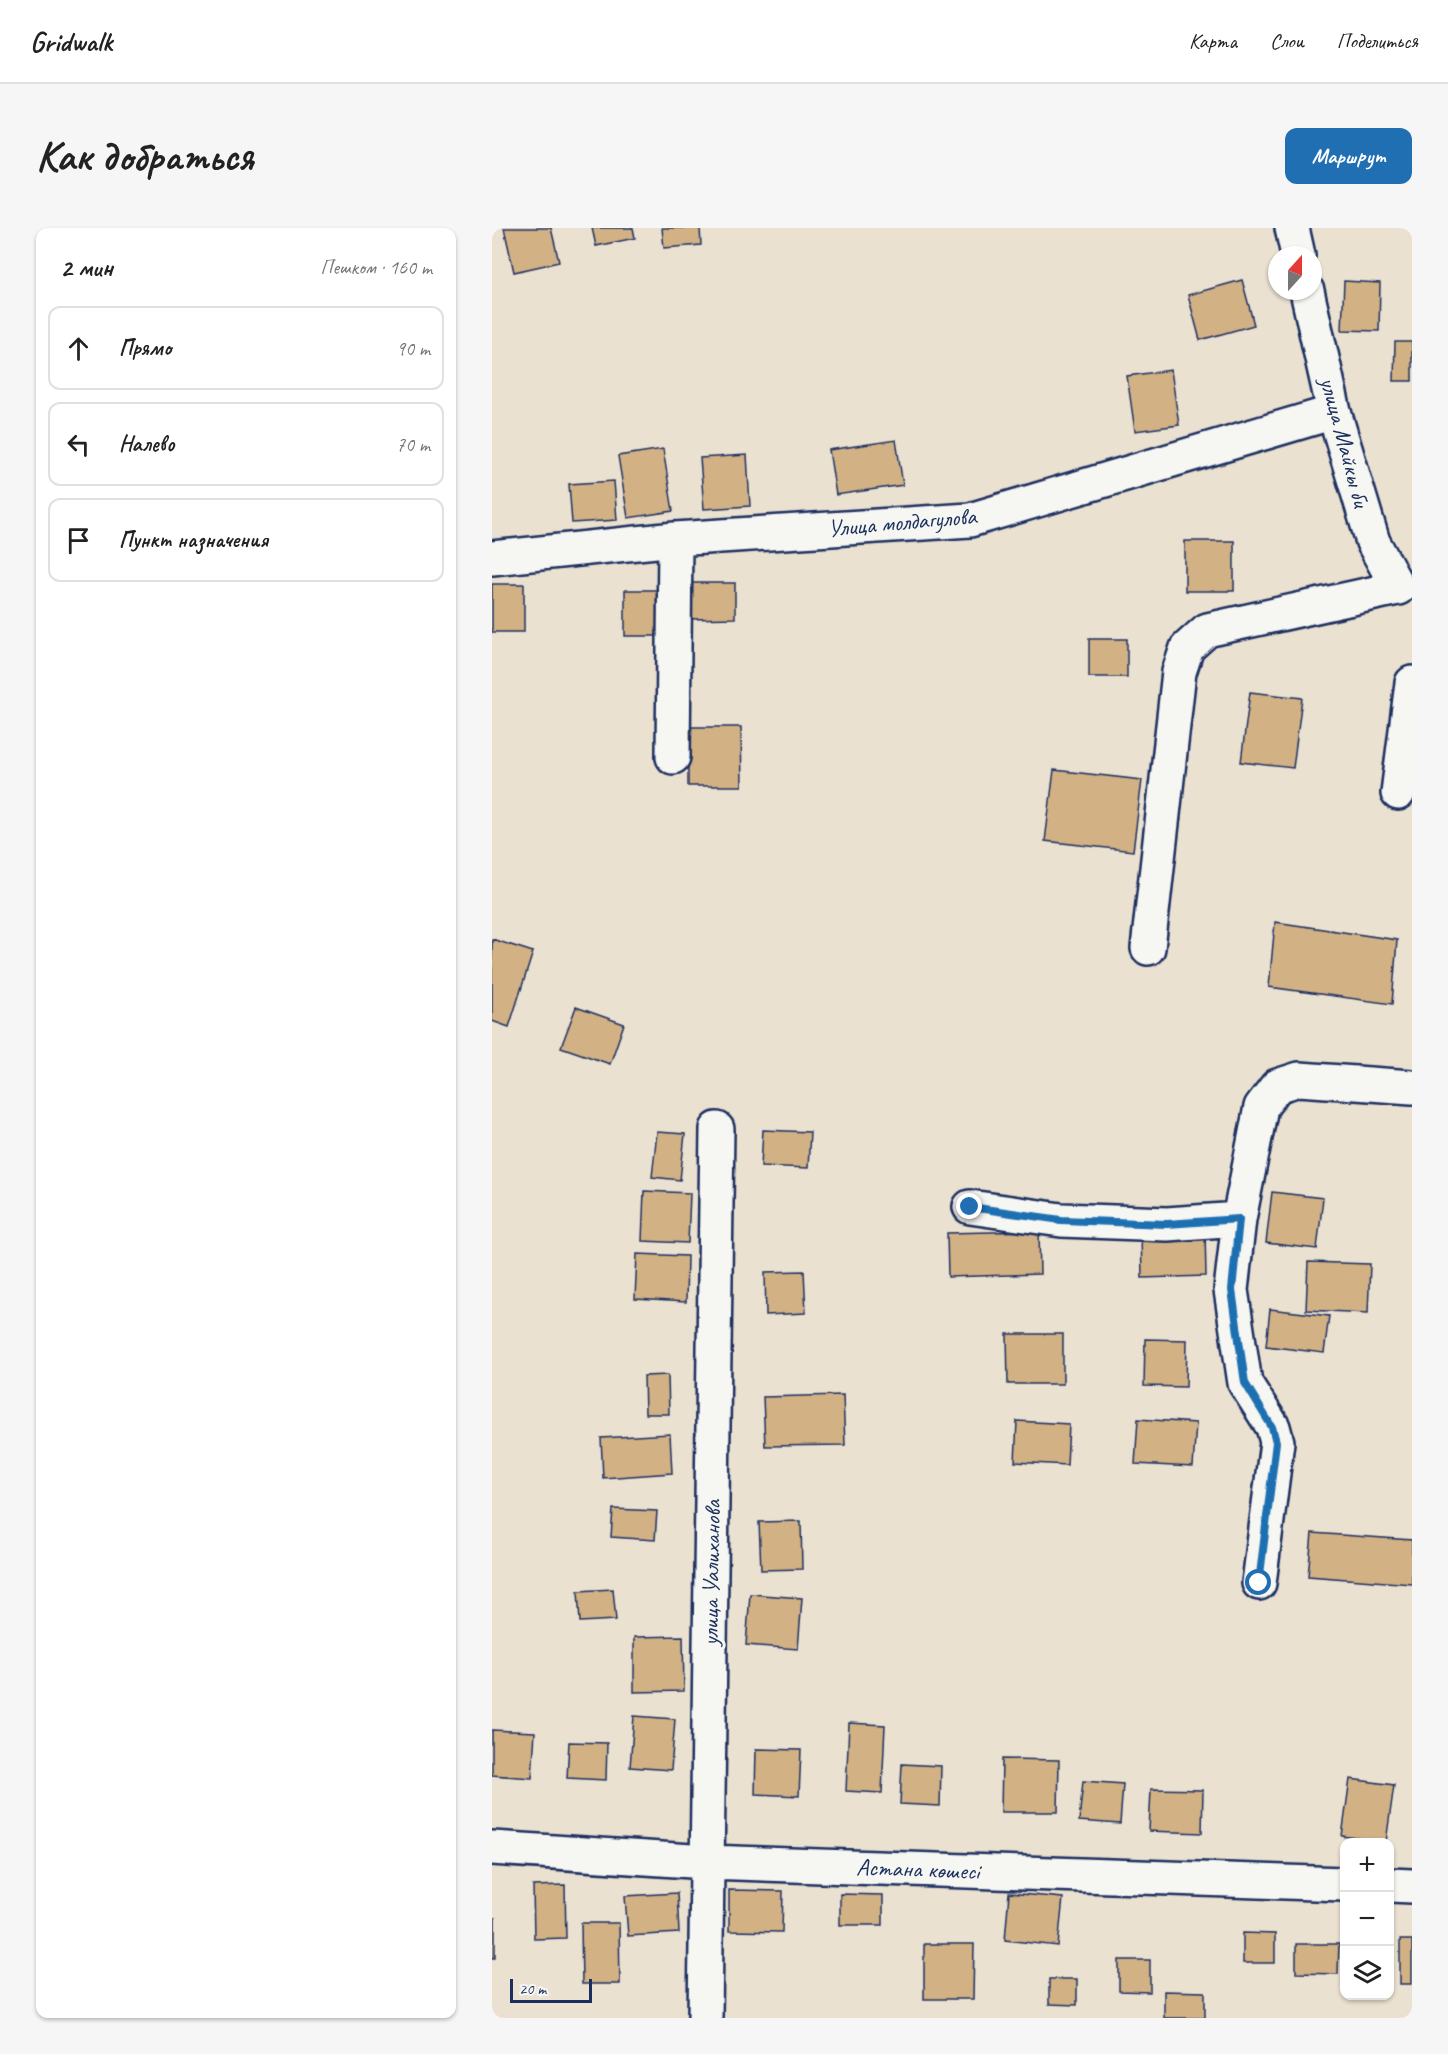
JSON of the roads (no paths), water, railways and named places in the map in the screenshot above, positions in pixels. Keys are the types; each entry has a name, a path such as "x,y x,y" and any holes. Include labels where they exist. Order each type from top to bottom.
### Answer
{"street":[{"path":"1292,228 1296,246"},
{"name":"улица Майкы би","path":"1308,300 1334,412 1373,542 1405,591"},
{"name":"Улица молдагулова","path":"492,558 675,539 970,520 1334,412"},
{"path":"673,757 675,539"},
{"path":"1148,948 1179,672 1187,648 1207,630 1405,591"},
{"path":"1398,793 1412,683"},
{"path":"1259,1583 1276,1442 1272,1427 1245,1383 1232,1290 1239,1219 1261,1107 1277,1086 1299,1079 1412,1087"},
{"name":"улица Уалиханова","path":"705,2018 717,1129"},
{"path":"970,1207 1061,1220 1167,1224 1239,1219"},
{"name":"Астана көшесі","path":"492,1848 707,1862 1340,1884"},
{"path":"1394,1885 1412,1886"}]}
